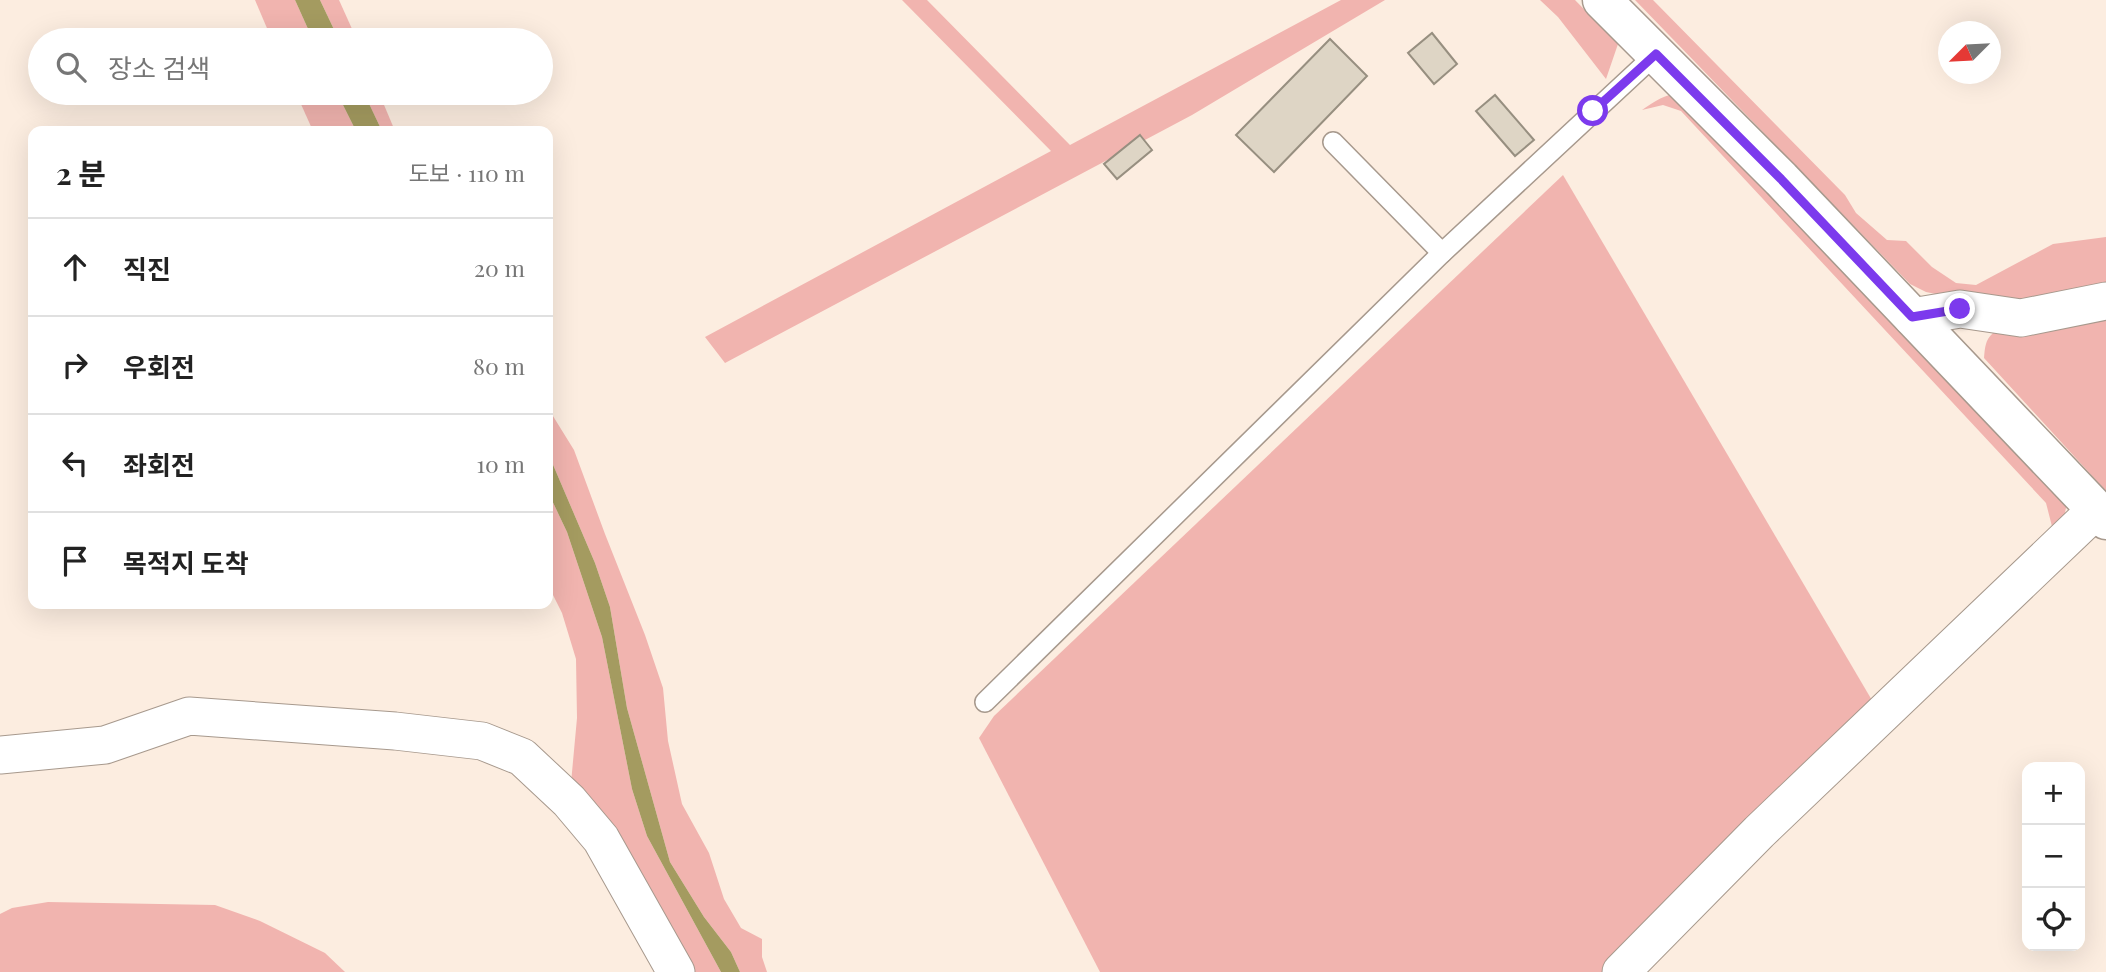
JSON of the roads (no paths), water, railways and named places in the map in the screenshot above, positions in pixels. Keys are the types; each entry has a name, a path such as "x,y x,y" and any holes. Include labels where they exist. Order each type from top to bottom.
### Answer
{"street":[{"path":"1602,0 1781,179 2101,515 1759,832 1621,972"},
{"path":"1912,317 1960,309 2021,318 2106,301"},
{"path":"0,755 105,745 189,716 395,731 482,741 522,757 569,801 601,839 676,972"}],"lane":[{"path":"985,702 1441,253 1656,54"},
{"path":"1333,142 1441,253"}]}
